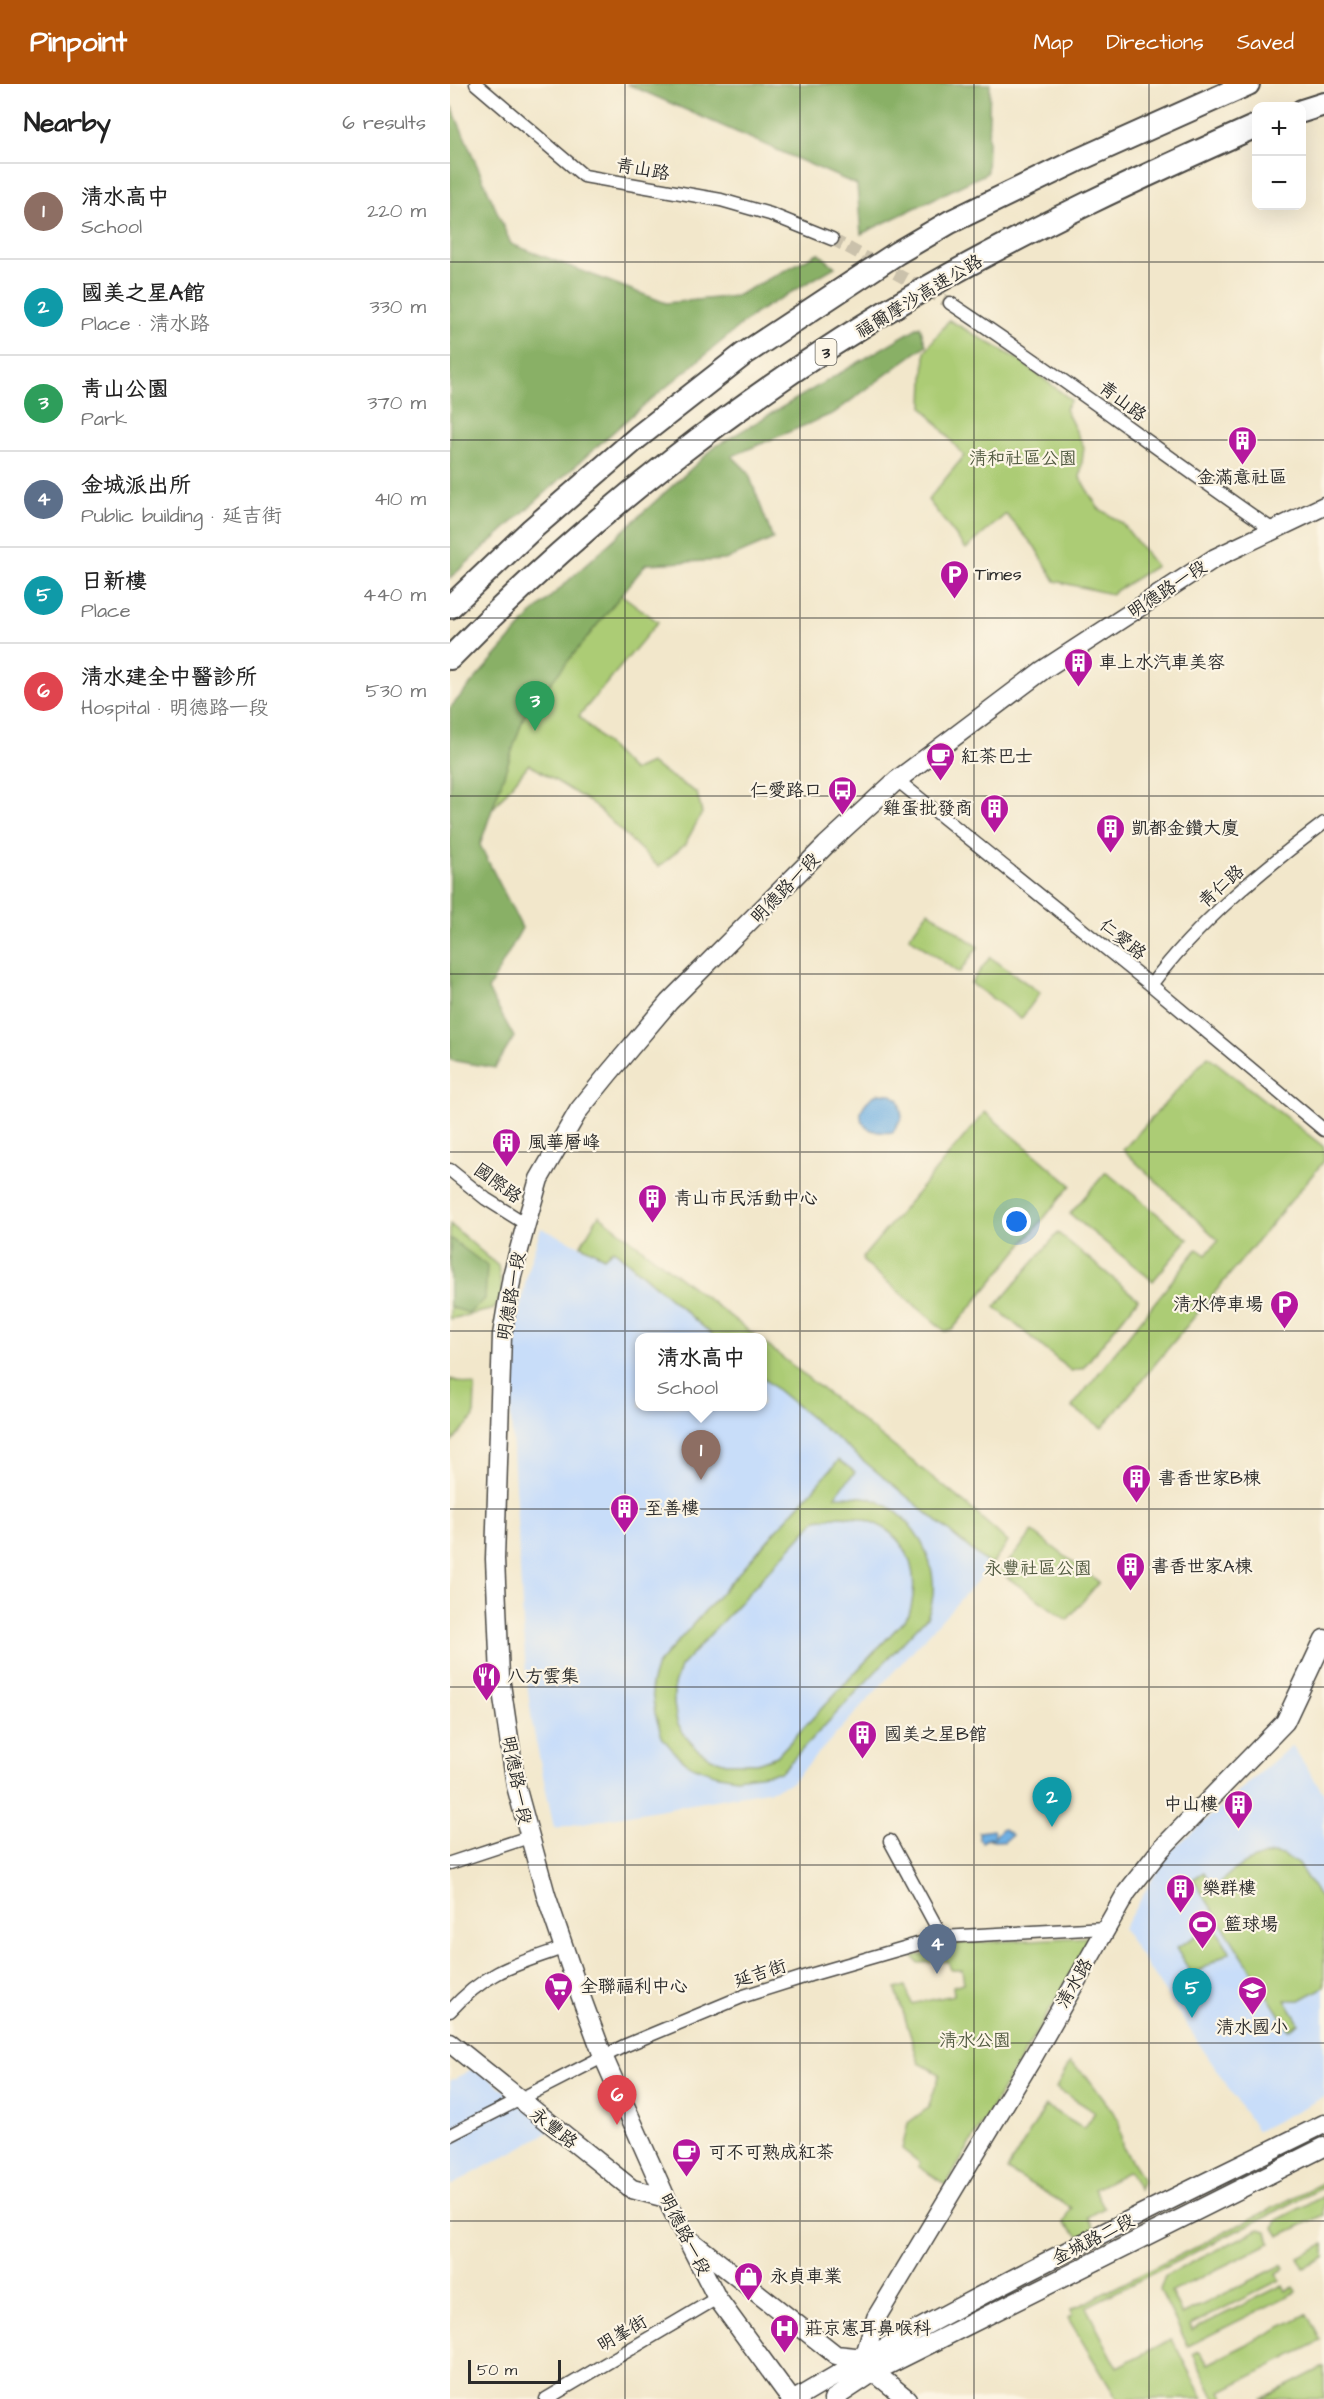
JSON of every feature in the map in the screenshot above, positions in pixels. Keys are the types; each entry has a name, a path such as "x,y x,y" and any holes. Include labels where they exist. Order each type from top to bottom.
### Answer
{"highway":[{"name":"3","path":"450,607 532,529 638,437 744,354 897,253 950,222 1076,161 1248,84"},
{"path":"1306,110 1324,104"},
{"name":"福爾摩沙高速公路","path":"450,658 551,560 605,513 657,471 768,389 922,291 1033,230 1252,128"}],"street":[{"name":"青山路","path":"476,84 584,176 721,200 770,214 832,239"},
{"name":"青山路","path":"950,303 1066,382 1177,464 1273,530"},
{"name":"明德路一段","path":"791,2399 717,2298 666,2198 603,2056 564,1948 529,1837 516,1786 504,1710 495,1558 502,1335 512,1276 526,1224 539,1179 579,1110 609,1073 669,1002 826,845 897,780 1043,670 1215,558 1324,506"},
{"name":"仁愛路","path":"897,780 1151,985 1324,1130"},
{"name":"青仁路","path":"1151,985 1192,936 1267,868 1324,823"},
{"name":"國際路","path":"450,1170 486,1199 526,1224"},
{"name":"清水路","path":"869,2365 876,2318 1033,2057 1127,1892 1161,1849 1285,1722 1324,1639"},
{"path":"450,1863 529,1837"},
{"path":"890,1841 942,1937"},
{"name":"延吉街","path":"450,2135 603,2056 744,1996 878,1954 942,1937 1105,1928"},
{"path":"450,2011 469,1990 494,1974 564,1948"},
{"name":"永豐路","path":"450,2043 518,2100 632,2189 666,2198"},
{"name":"金城路二段","path":"869,2365 1163,2203 1324,2124"},
{"name":"金城路二段","path":"869,2365 1324,2147"},
{"path":"684,2236 836,2355 869,2365 907,2399"},
{"name":"明峯街","path":"546,2399 717,2298"},
{"path":"796,2399 869,2365"},
{"path":"832,2399 869,2365"}],"shaded area":[{"path":"541,1228 604,1257 612,1249 710,1333 635,1333 635,1411 767,1411 767,1381 991,1566 791,1783 772,1790 554,1828 532,1723 526,1675 510,1400 517,1322 529,1265"},
{"name":"清水國小","path":"1292,1745 1324,1794 1324,2097 1257,2131 1123,1929 1167,1854"},
{"path":"476,2067 552,2130 450,2186 450,2081"}],"green space":[{"path":"627,84 990,84 987,173 861,234 857,185"},
{"path":"450,103 511,244 666,303 736,296 818,253 835,267 757,312 630,417 450,578"},
{"name":"清和社區公園","path":"949,320 1019,360 1071,400 1065,409 1084,447 1080,478 1098,508 1122,523 1156,566 1111,594 1055,581 1035,547 1006,514 966,549 928,500 964,456 923,407 925,351"},
{"path":"920,326 926,345 834,413 732,456 748,472 773,539 725,560 646,564 524,716 480,845 522,928 488,990 514,1037 495,1068 450,1060 450,708 533,613 716,446"},
{"path":"615,590 658,622 579,716 633,771 650,763 697,793 702,813 685,844 659,867 593,804 529,764 491,811 470,766"},
{"path":"928,911 978,947 959,973 909,937"},
{"path":"990,957 1040,993 1021,1019 971,983"},
{"path":"1208,1056 1324,1147 1324,1161 1102,1428 1072,1407 1197,1249 1206,1255 1218,1240 1123,1150"},
{"path":"985,1112 1071,1185 952,1330 945,1331 864,1262 863,1257"},
{"path":"1106,1172 1188,1239 1153,1281 1070,1214"},
{"path":"599,1215 752,1333 710,1333 613,1249 604,1257 581,1245"},
{"path":"450,1224 498,1266 502,1294 494,1309 450,1319"},
{"path":"1058,1233 1138,1299 1083,1368 1071,1371 995,1307"},
{"path":"450,1238 487,1266 485,1299 469,1313 450,1307"},
{"path":"767,1345 967,1505 1008,1542 991,1566 767,1381"},
{"path":"450,1379 475,1386 474,1417 452,1442"},
{"path":"839,1460 855,1472 835,1496 868,1498 888,1506 902,1517 924,1547 933,1582 932,1600 927,1617 781,1772 736,1778 714,1774 690,1765 676,1754 662,1737 655,1713 651,1684 657,1665","holes":["840,1516 860,1519 877,1525 891,1534 902,1546 909,1560 913,1577 913,1595 909,1615 777,1756 757,1763 726,1763 711,1758 697,1749 685,1736 677,1722 674,1685 680,1667 816,1520"]},
{"name":"永豐社區公園","path":"1033,1532 1099,1582 1067,1620 1000,1572"},
{"path":"1270,1854 1282,1855 1297,1863 1324,1904 1324,1987 1300,2000 1285,2000 1299,2023 1289,2030 1193,1879 1204,1872 1216,1892 1224,1879 1238,1867"},
{"name":"籃球場","path":"1214,1925 1230,1952 1192,1975 1176,1948"},
{"name":"清水公園","path":"1090,1937 1061,1991 946,2185 918,2166 920,2163 902,2149 908,2123 928,2108 940,2074 919,2063 896,1989 905,1986 912,2004 954,1995 953,1986 964,1983 962,1970 951,1970 948,1961 918,1963 912,1956 935,1953 947,1944"},
{"path":"1070,2062 1088,2078 1119,2120 1122,2146 1143,2179 1139,2190 1129,2171 1094,2189 1104,2208 1088,2217 1095,2229 1080,2236 1064,2223 1072,2208 1007,2170 1046,2106 1084,2129 1095,2112 1056,2088"},
{"path":"1324,2182 1324,2187 1086,2307 1117,2367 1172,2339 1203,2399 1117,2399 1068,2318 1072,2315 1071,2310"},
{"path":"1324,2196 1324,2215 1279,2236 1274,2228 1277,2220"},
{"path":"1259,2229 1267,2231 1270,2243 1171,2292 1182,2315 1282,2265 1284,2269 1277,2273 1280,2280 1190,2325 1192,2330 1283,2285 1286,2291 1294,2287 1296,2292 1188,2346 1160,2290 1165,2276"},
{"path":"1324,2244 1324,2258 1304,2268 1298,2257"},
{"path":"1307,2314 1321,2341 1221,2391 1225,2399 1215,2399 1193,2354 1199,2351 1208,2364"},
{"path":"1324,2367 1324,2399 1261,2399"}],"water":[{"path":"879,1093 890,1094 899,1100 902,1117 893,1132 872,1130 865,1126 862,1120 861,1113 864,1106"},
{"path":"1003,1828 1012,1835 1004,1842 989,1839 993,1838 990,1837 982,1842 979,1839 979,1832 993,1830 995,1836"}],"tunnel":[{"path":"832,239 950,303"}],"place":[{"name":"金滿意社區","path":"1242,466"},
{"name":"Times","path":"954,600"},
{"name":"車上水汽車美容","path":"1078,688"},
{"name":"青山公園","path":"535,731"},
{"name":"紅茶巴士","path":"940,782"},
{"name":"仁愛路口","path":"843,816"},
{"name":"雞蛋批發商","path":"994,834"},
{"name":"凱都金鑽大廈","path":"1110,854"},
{"name":"風華層峰","path":"507,1168"},
{"name":"青山市民活動中心","path":"653,1224"},
{"name":"清水停車場","path":"1284,1330"},
{"name":"清水高中","path":"701,1480"},
{"name":"書香世家B棟","path":"1137,1504"},
{"name":"至善樓","path":"624,1534"},
{"name":"書香世家A棟","path":"1130,1592"},
{"name":"八方雲集","path":"486,1702"},
{"name":"國美之星B館","path":"863,1760"},
{"name":"國美之星A館","path":"1052,1827"},
{"name":"中山樓","path":"1239,1830"},
{"name":"樂群樓","path":"1181,1914"},
{"name":"籃球場","path":"1203,1950"},
{"name":"金城派出所","path":"937,1974"},
{"name":"全聯福利中心","path":"559,2012"},
{"name":"清水國小","path":"1252,2016"},
{"name":"日新樓","path":"1192,2018"},
{"name":"清水建全中醫診所","path":"617,2125"},
{"name":"可不可熟成紅茶","path":"687,2178"},
{"name":"永貞車業","path":"749,2302"},
{"name":"莊京憲耳鼻喉科","path":"784,2354"}]}
